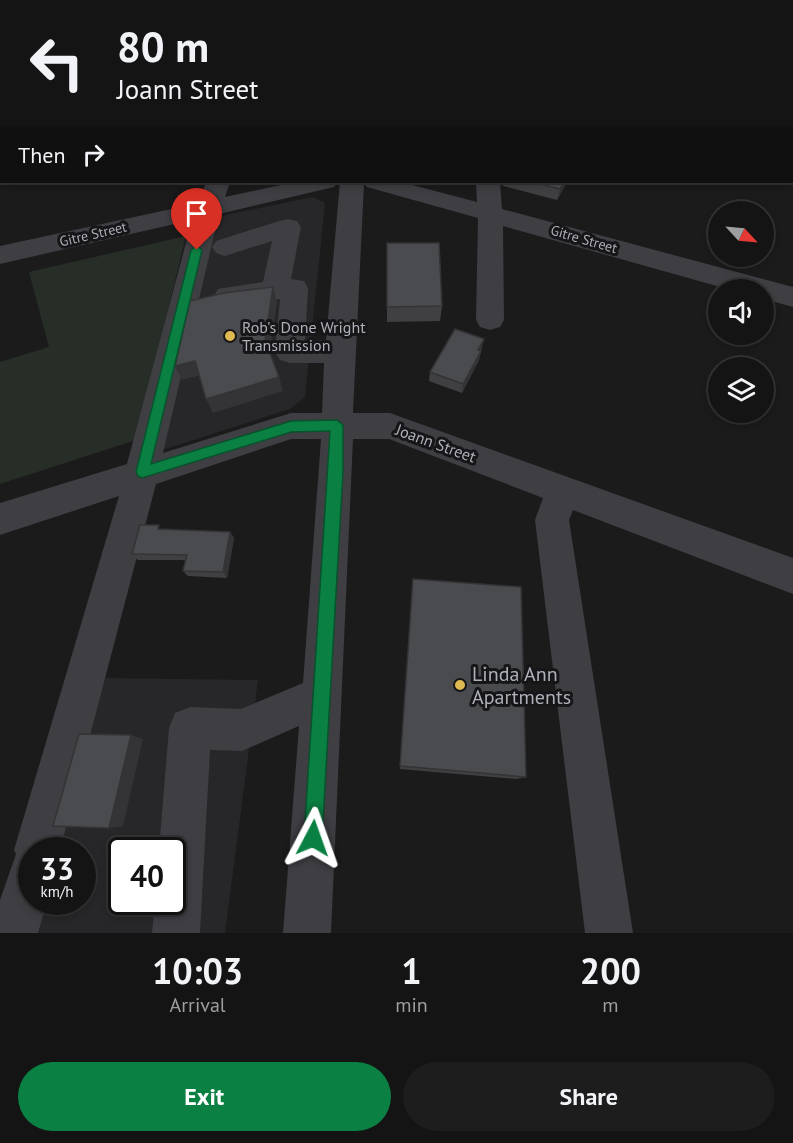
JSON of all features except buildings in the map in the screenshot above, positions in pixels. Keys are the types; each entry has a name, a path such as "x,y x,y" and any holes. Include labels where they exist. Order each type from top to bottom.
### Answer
{"street":[{"name":"Gitre Street","path":"0,255 214,195 317,183"},
{"path":"307,933 340,351 352,183"},
{"name":"Gitre Street","path":"379,183 793,297"},
{"path":"488,183 490,320"},
{"path":"41,837 142,472 202,228 214,195"},
{"path":"232,296 234,244 288,227 275,289"},
{"path":"203,300 294,288 290,352 340,351"},
{"name":"Joann Street","path":"0,519 291,426 390,426 793,576"},
{"path":"563,491 552,520 609,933"},
{"path":"176,933 190,728 242,730 322,695"},
{"path":"14,933 19,915"}],"shaded area":[{"path":"313,197 325,203 305,397 290,409 156,452 211,218"},
{"path":"186,236 136,440 0,484 0,362 49,347 29,272"},
{"path":"101,678 258,680 225,933 35,933 40,915 96,915 96,837 59,837"}],"place":[{"name":"Rob's Done Wright Transmission","path":"230,336"},
{"name":"Linda Ann Apartments","path":"460,685"}],"route":[{"path":"197,250 142,472 291,426 337,425 313,838"}]}
